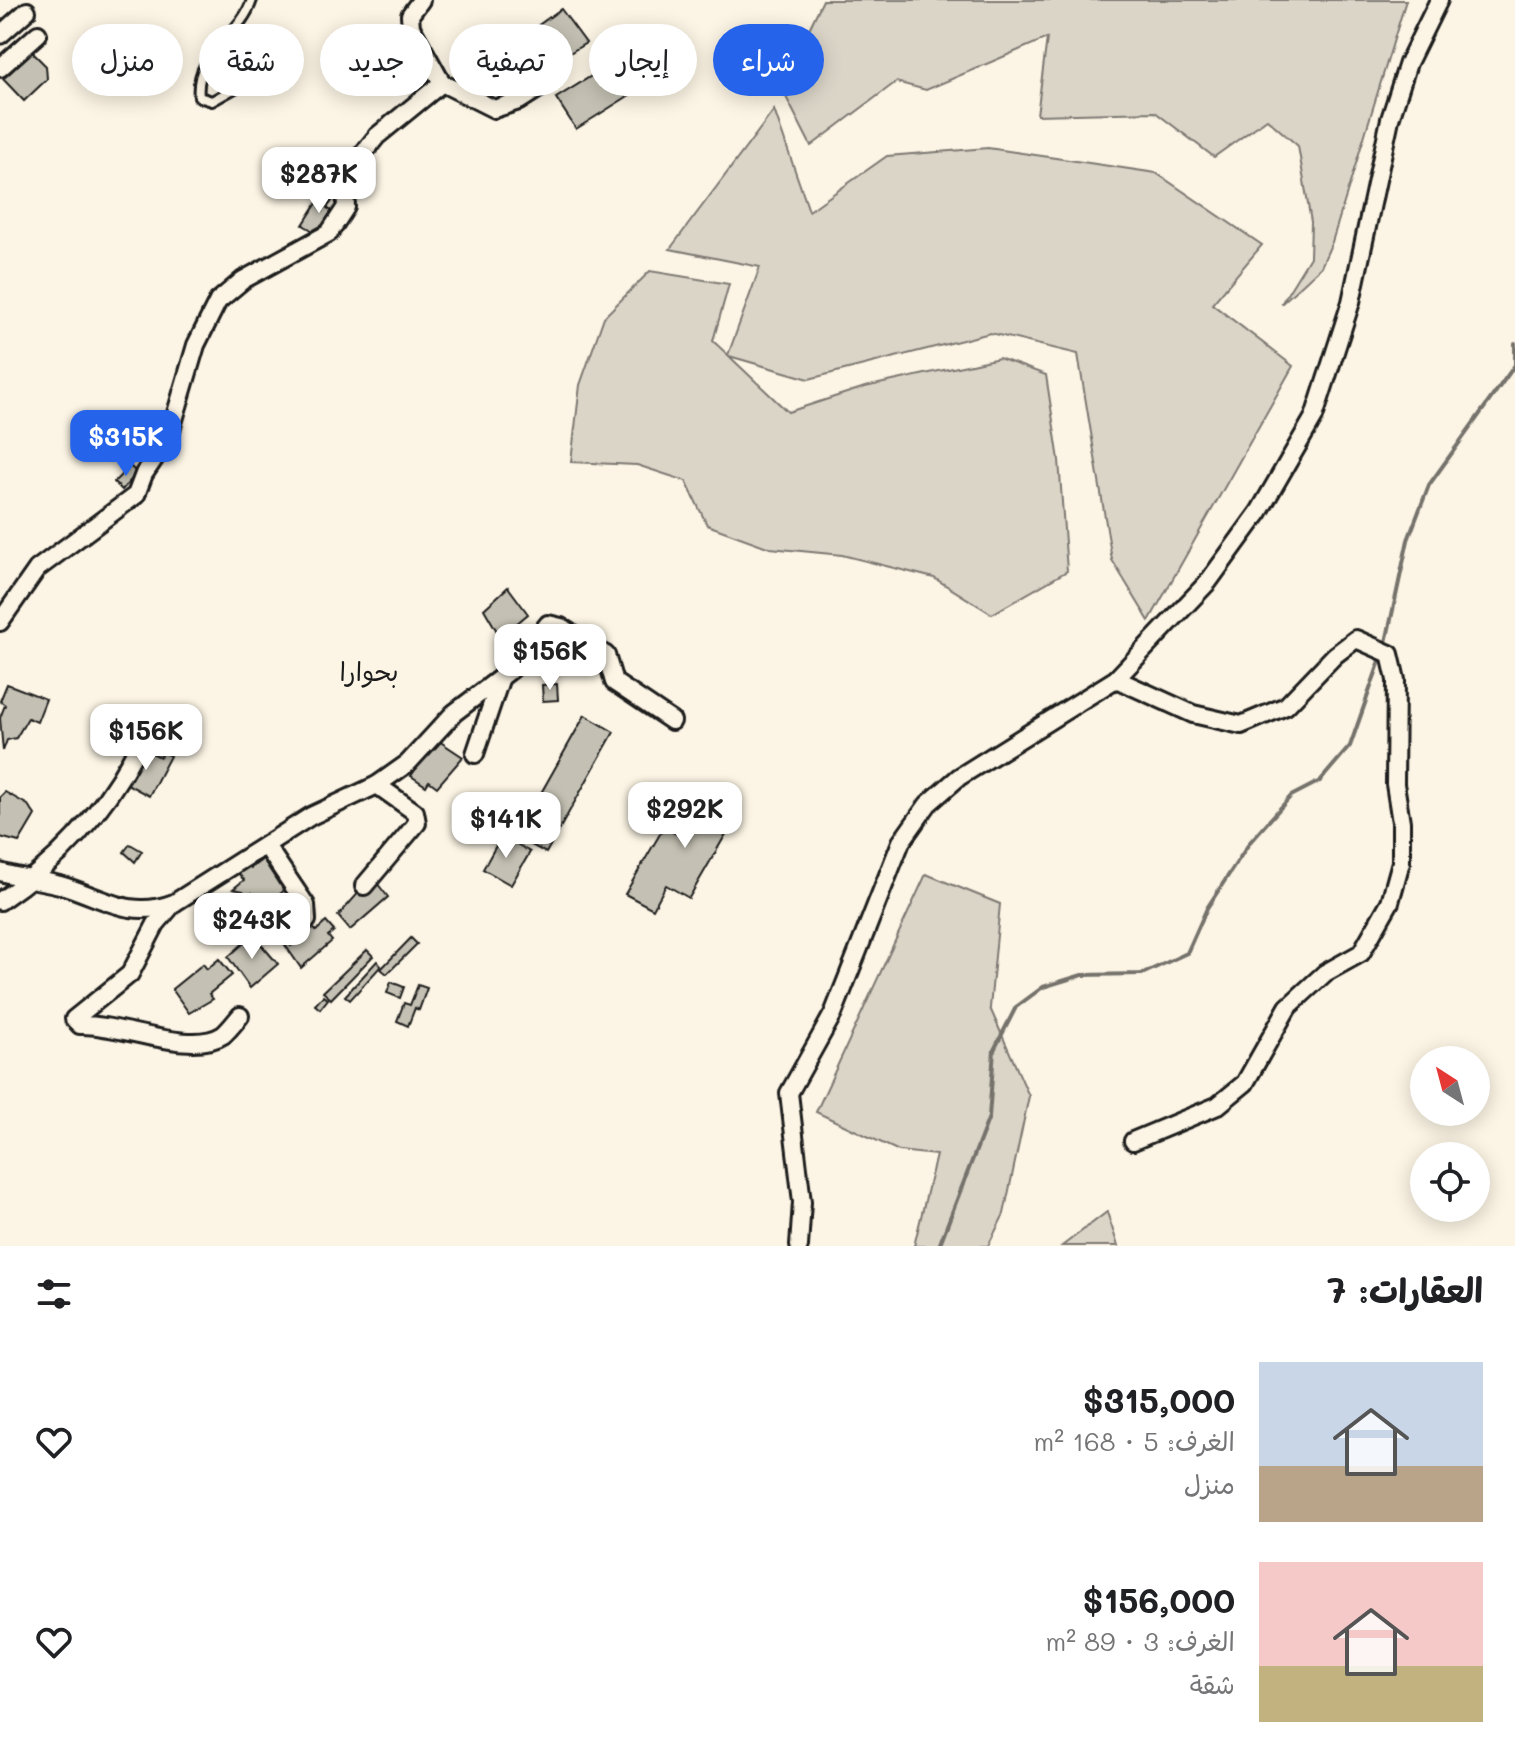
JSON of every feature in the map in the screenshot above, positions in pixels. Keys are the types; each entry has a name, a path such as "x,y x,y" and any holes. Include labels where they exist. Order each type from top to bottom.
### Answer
{"street":[{"path":"421,0 410,15 411,27 442,83 449,86"},
{"path":"799,1246 802,1202 789,1093 833,1014 901,842 928,804 959,777 1116,679 1208,582 1259,512 1314,417 1351,302 1390,119 1408,63 1439,0"},
{"path":"0,35 27,11"},
{"path":"0,68 38,34"},
{"path":"0,622 37,569 136,495 144,474 169,437 196,345 218,301 243,280 329,233 346,207 345,187 353,166 377,136 442,83"},
{"path":"468,96 494,109 527,96"},
{"path":"0,872 34,879 132,909 153,911 174,903 267,847 311,816 377,785 408,763 454,713 501,677 548,624 561,627 606,655 614,682 672,721"},
{"path":"1116,679 1193,714 1241,725 1286,706 1335,655 1356,639 1390,654 1396,680 1395,784 1401,822 1401,862 1390,902 1361,953 1325,973 1288,1007 1245,1083 1217,1106 1133,1141"},
{"path":"475,754 501,677"},
{"path":"0,901 34,879 95,816 135,752"},
{"path":"364,886 417,823 415,812 377,785"},
{"path":"267,847 306,905 307,920 292,930"},
{"path":"174,903 156,924 130,974 74,1019 80,1025 102,1024 162,1040 205,1040 222,1035 240,1016"}],"lane":[{"path":"241,24 252,0"},
{"path":"199,96 212,101 221,96"}],"shaded area":[{"path":"823,0 1406,0 1332,242 1321,267 1281,304 1310,257 1311,222 1298,146 1267,119 1214,157 1155,112 1037,115 1047,38 926,90 896,82 811,146 786,96 824,96 824,24 811,24"},
{"path":"774,110 809,211 887,156 988,148 1156,173 1262,245 1212,304 1293,366 1149,621 1112,560 1078,354 990,333 809,379 729,356 788,412 865,387 999,358 1046,375 1059,460 1067,571 992,614 934,578 842,555 770,548 707,525 686,481 637,465 571,462 580,385 604,317 650,271 729,284 713,341 728,355 760,267 670,249"},
{"path":"926,874 1000,904 990,1008 1029,1096 1004,1214 988,1246 914,1246 936,1155 899,1151 816,1112"},
{"path":"1107,1212 1118,1246 1062,1246"}],"building":[{"path":"561,9 572,24 540,24"},
{"path":"573,25 586,43 573,51"},
{"path":"31,51 46,66 47,79 24,101 3,79 14,69 11,66"},
{"path":"589,78 589,96 628,96 576,129 556,98 573,96 573,87"},
{"path":"322,195 332,201 327,208 332,211 317,233 303,225"},
{"path":"130,466 137,473 122,490 114,482"},
{"path":"508,587 528,614 509,630 507,628 498,633 484,609"},
{"path":"537,659 545,664 539,674 531,669"},
{"path":"7,684 46,699 37,722 28,718 16,738 7,740 3,751 0,718 5,705 0,701"},
{"path":"557,684 558,700 543,701 542,685"},
{"path":"585,715 614,732 546,853 524,841 549,798 541,793"},
{"path":"436,739 463,757 437,787 429,781 426,786 411,776"},
{"path":"138,752 147,758 150,752 160,757 163,752 170,756 149,796 127,784 131,777 126,775"},
{"path":"704,787 741,808 689,898 666,885 653,909 625,894 664,827 676,834"},
{"path":"5,792 28,805 35,815 19,842 0,837 0,797"},
{"path":"502,835 530,852 511,885 483,869"},
{"path":"130,844 142,851 135,862 124,852"},
{"path":"263,859 279,884 282,882 287,888 263,909 252,893 248,897 243,891 233,889 244,880 237,872 247,864 251,868"},
{"path":"377,883 388,897 350,930 338,916 361,890 364,894"},
{"path":"308,921 316,931 326,922 334,931 328,936 332,941 301,968 283,942 286,940 291,946 299,940 294,933"},
{"path":"253,935 278,964 250,988 228,957"},
{"path":"411,938 417,944 387,974 381,969"},
{"path":"367,950 373,956 331,999 323,992"},
{"path":"219,959 232,975 209,994 213,999 189,1013 172,989 203,964 207,969"},
{"path":"377,961 381,966 350,1000 345,996"},
{"path":"391,982 404,987 400,998 387,993"},
{"path":"418,985 427,988 419,1010 415,1008 408,1026 397,1021 404,1003 410,1005"},
{"path":"323,996 328,999 320,1009 315,1005"}],"waterway":[{"path":"1385,647 1408,540 1429,485 1515,365 1515,343"},
{"path":"939,1246 989,1117 994,1050 1016,1007 1043,987 1082,975 1142,974 1187,953 1207,908 1250,842 1291,796 1320,781 1350,746 1382,655"}],"district":[{"name":"بحوارا","path":"369,672"}]}
